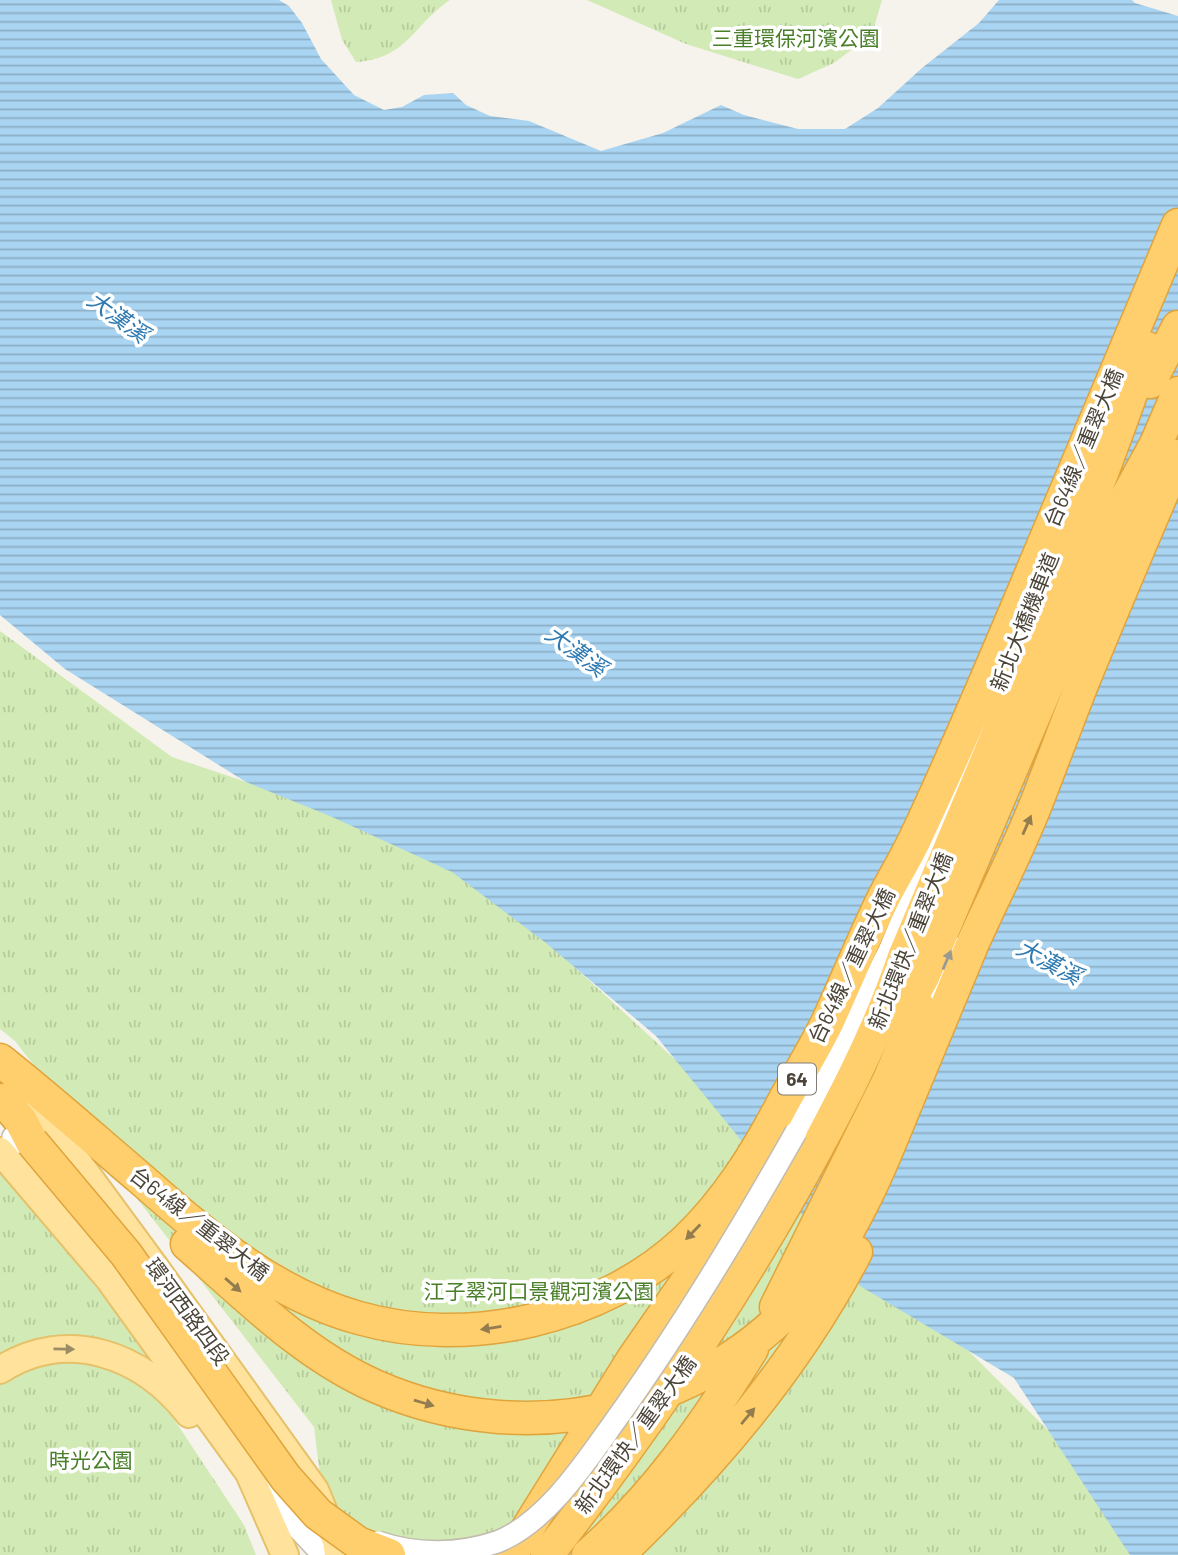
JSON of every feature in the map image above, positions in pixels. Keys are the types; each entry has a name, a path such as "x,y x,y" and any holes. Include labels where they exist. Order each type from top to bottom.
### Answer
{"highway":[{"name":"台64線／重翠大橋","path":"18,1123 263,1276 308,1300 362,1319 416,1328 475,1330 530,1322 586,1303 638,1276 682,1244 724,1199 766,1135 826,1025 914,841 981,692 1178,225"},
{"name":"新北環快／重翠大橋","path":"569,1555 679,1409 776,1259 848,1128 900,1020 913,967 1106,467 1150,340 1178,276"},
{"path":"1106,467 1178,327"},
{"path":"1128,495 1178,360"},
{"name":"新北環快／重翠大橋","path":"547,1555 606,1480 688,1365 754,1260 823,1138 888,1003 913,967 1128,495 1156,444 1178,393"},
{"name":"台64線／重翠大橋","path":"18,1123 325,1359 375,1386 398,1395 477,1416 538,1420 594,1413 650,1398 707,1373 746,1347 783,1316 822,1272 852,1224 886,1154 974,941 1035,807 1082,683 1178,456"},
{"path":"511,1555 633,1359 757,1180 799,1108 857,992 894,906 914,841"},
{"path":"618,1555 674,1501 753,1410 803,1341 842,1279 888,1191 939,1064 968,987 974,941"},
{"path":"482,1555 502,1549 536,1528 568,1498 659,1377 746,1238 876,1000 913,967"},
{"path":"588,1555 618,1529 672,1466 719,1403 763,1331 889,1080 915,1018 913,967"},
{"name":"64","path":"0,1060 18,1123"},
{"path":"18,1123 151,1301 277,1486 304,1521 338,1555"},
{"path":"18,1123 126,1254 286,1478 318,1514 358,1543 389,1555"}],"main road":[{"name":"環河西路四段","path":"18,1123 32,1114 80,1165 315,1490 336,1541 338,1555"},
{"path":"18,1123 108,1278 249,1473 273,1552"},
{"path":"0,1370 34,1353 67,1348 124,1359 147,1374 178,1400 215,1448 273,1552"}],"street":[{"name":"新北大橋機車道","path":"18,1123 131,1251 291,1472 324,1507 363,1536 395,1549 428,1554 459,1553 498,1542 527,1525 557,1497 586,1461 651,1371 739,1233 796,1132 889,951 975,748 1178,244"},
{"path":"600,1555 624,1534 679,1472 770,1336 861,1157 918,1034 1063,682 1178,431"},
{"path":"18,1123 113,1264 199,1382 271,1491 297,1527 323,1555"}],"green space":[{"path":"331,0 450,0 398,48 373,60 356,62 342,40"},
{"name":"三重環保河濱公園","path":"587,0 882,0 872,34 834,63 798,79 686,44"},
{"name":"江子翠河口景觀河濱公園","path":"0,631 172,757 446,849 692,1075 1173,1555 330,1555 314,1427 15,1041 0,1029"},
{"path":"0,1170 80,1266 154,1366 115,1346 0,1363"},
{"name":"時光公園","path":"92,1354 158,1395 244,1525 256,1555 0,1555 0,1377 8,1371"}],"water":[{"name":"大漢溪","path":"0,0 279,0 289,6 302,23 321,59 354,95 384,110 402,107 424,95 453,93 466,105 490,116 529,121 601,151 663,133 721,105 744,115 798,129 845,129 878,108 922,68 979,23 999,0 1132,0 1178,16 1178,1555 1130,1555 1014,1378 860,1286 656,1036 546,943 452,872 330,816 246,782 65,669 0,615"}]}
